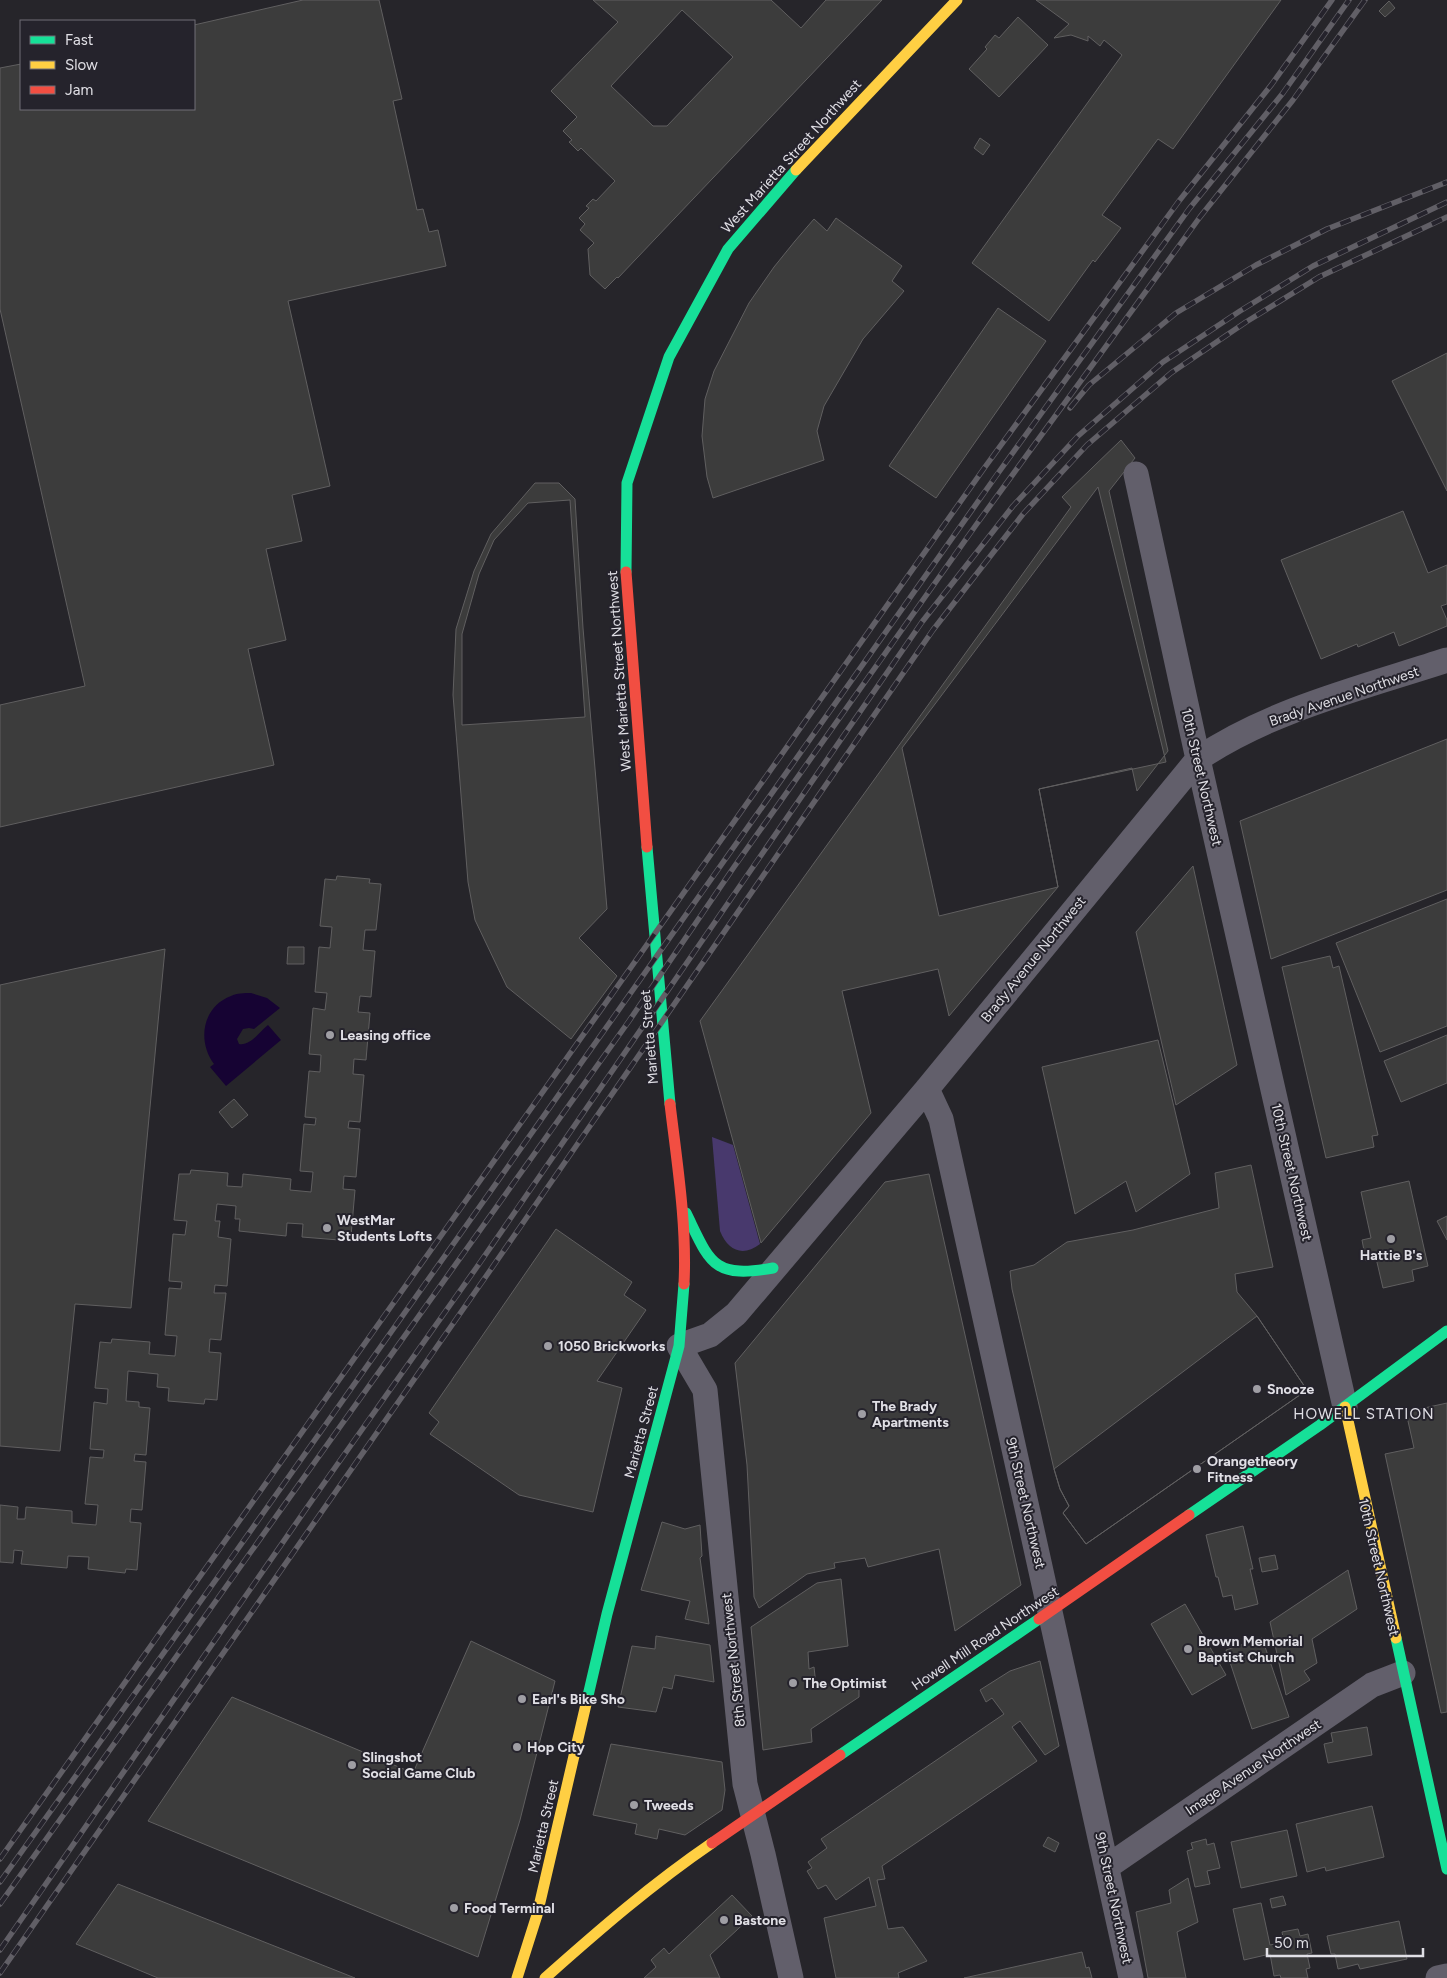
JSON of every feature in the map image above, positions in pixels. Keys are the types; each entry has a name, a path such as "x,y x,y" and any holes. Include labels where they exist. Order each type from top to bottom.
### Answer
{"street":[{"name":"West Marietta Street Northwest","path":"650,882 626,587 627,483 669,357 728,249 785,181 957,0"},
{"name":"10th Street Northwest","path":"1136,474 1198,759 1447,1869"},
{"name":"Brady Avenue Northwest","path":"679,1346 710,1335 736,1314 926,1089 1198,759 1222,742 1284,715 1447,660"},
{"name":"Marietta Street","path":"517,1978 538,1915 607,1614 679,1346 684,1310 685,1266 682,1204 669,1094 650,882"},
{"name":"9th Street Northwest","path":"926,1089 941,1119 1131,1978"},
{"path":"682,1204 703,1248 714,1264 729,1270 754,1272 773,1268"},
{"name":"Howell Mill Road Northwest","path":"545,1978 615,1916 668,1873 1050,1612 1344,1407 1447,1331"},
{"name":"8th Street Northwest","path":"679,1346 705,1390 745,1784 791,1978"},
{"name":"Image Avenue Northwest","path":"1107,1867 1372,1685 1388,1677 1403,1673"},
{"path":"1438,1978 1447,1976"}],"shaded area":[{"path":"251,993 267,998 280,1008 254,1029 243,1029 237,1039 239,1044 251,1041 268,1025 281,1040 226,1086 210,1067 214,1064 205,1045 205,1026 208,1016 221,1001 236,994"},
{"path":"712,1137 733,1145 760,1244 754,1248 742,1251 737,1250 727,1243 720,1231"}],"building":[{"path":"303,0 379,0 402,99 393,101 417,210 423,209 429,232 438,230 446,266 288,301 330,486 292,495 302,541 266,549 286,640 248,649 274,765 0,827 0,705 85,686 0,309 0,68 20,64 20,110 195,110 195,25"},
{"path":"593,0 771,0 801,28 826,0 882,0 618,278 605,289 590,275 588,249 594,243 580,230 585,224 579,218 589,208 586,206 593,199 596,201 615,181 581,148 578,151 569,142 572,140 563,131 577,117 551,91 618,22","holes":["682,10 733,57 667,126 653,126 611,86"]},
{"path":"1036,0 1281,0 1173,149 1158,139 1102,215 1121,228 1095,262 1093,260 1049,321 972,263 1122,55 1104,40 1100,46 1088,36 1088,41 1071,35 1054,38 1069,24"},
{"path":"1389,1 1395,8 1385,17 1379,11"},
{"path":"1018,17 1048,45 999,97 969,69 987,49 985,47 995,35 999,38"},
{"path":"980,138 990,145 983,155 974,148"},
{"path":"836,218 902,266 892,281 904,291 863,339 824,406 817,431 824,460 713,498 707,477 702,436 705,399 714,371 749,303 774,267 814,219 827,231"},
{"path":"998,308 1046,341 936,498 889,466"},
{"path":"1447,353 1447,491 1392,381"},
{"path":"1121,440 1135,458 1109,491 1168,751 1137,791 1132,768 1039,789 1058,887 949,1016 938,969 842,991 871,1113 761,1243 700,1021 1071,507 1062,497"},
{"path":"535,483 559,483 575,499 583,628 607,909 579,938 617,976 571,1039 507,987 475,920 468,882 453,695 456,629 474,571 491,534"},
{"path":"1098,487 1166,762 1039,789 1058,887 939,916 902,748"},
{"path":"570,500 585,717 462,725 462,634 479,574 494,540 528,503"},
{"path":"1403,511 1428,573 1447,565 1447,604 1441,606 1447,620 1447,626 1399,646 1394,632 1358,647 1357,644 1321,659 1281,560"},
{"path":"1447,739 1447,890 1271,959 1240,821"},
{"path":"1193,866 1237,1065 1176,1105 1136,932"},
{"name":"WestMar Students Lofts","path":"337,876 370,879 369,883 381,884 376,930 365,930 363,950 375,951 371,997 360,996 358,1012 370,1013 366,1060 354,1059 353,1074 364,1075 360,1122 349,1121 348,1128 360,1129 356,1177 344,1176 343,1189 355,1190 351,1236 339,1235 339,1240 302,1237 303,1224 287,1223 286,1236 239,1231 240,1219 235,1219 236,1206 217,1204 215,1221 220,1221 218,1237 231,1239 227,1286 215,1285 214,1293 226,1293 221,1340 210,1339 209,1352 221,1353 217,1400 205,1399 204,1404 168,1401 169,1388 157,1387 158,1374 128,1371 126,1401 139,1402 139,1407 150,1408 146,1455 135,1454 134,1461 146,1462 142,1510 131,1509 130,1522 141,1523 137,1570 126,1569 125,1573 88,1569 89,1557 68,1556 67,1568 21,1564 23,1551 14,1550 13,1563 0,1562 0,1505 18,1507 17,1519 25,1519 26,1507 72,1511 72,1523 96,1525 98,1505 85,1504 90,1457 103,1458 104,1450 90,1449 94,1402 107,1404 108,1389 95,1388 100,1342 111,1343 112,1339 150,1342 149,1354 175,1356 177,1336 165,1335 169,1288 181,1289 182,1282 169,1281 173,1234 185,1235 187,1221 174,1220 179,1174 190,1174 191,1170 228,1173 227,1186 242,1187 243,1174 291,1179 290,1190 311,1192 313,1172 300,1171 304,1124 315,1125 316,1118 305,1117 309,1071 320,1072 321,1055 309,1054 313,1008 325,1010 327,993 315,992 319,947 330,948 332,927 320,926 325,879 336,880"},
{"path":"1447,899 1447,1026 1380,1052 1336,943"},
{"path":"288,947 304,947 304,964 287,964"},
{"path":"165,949 131,1308 75,1304 60,1451 0,1446 0,985"},
{"path":"1330,956 1333,968 1339,966 1378,1135 1372,1136 1374,1147 1326,1158 1282,967"},
{"path":"1447,1035 1447,1083 1401,1102 1384,1061"},
{"path":"1158,1040 1190,1174 1136,1212 1126,1181 1075,1214 1042,1067"},
{"path":"234,1099 248,1115 232,1128 219,1112"},
{"path":"1251,1165 1273,1267 1235,1274 1237,1292 1257,1316 1307,1390 1086,1544 1063,1513 1069,1506 1060,1489 1054,1469 1012,1289 1010,1271 1034,1265 1067,1242 1133,1230 1219,1208 1215,1173"},
{"name":"The Brady Apartments","path":"929,1174 1021,1585 955,1631 939,1549 868,1567 865,1558 834,1563 835,1568 807,1574 759,1608 754,1597 747,1465 735,1363 885,1182"},
{"path":"1409,1181 1428,1266 1412,1270 1414,1281 1383,1288 1376,1258 1366,1261 1362,1240 1371,1238 1361,1192"},
{"path":"1447,1216 1447,1240 1437,1221"},
{"name":"1050 Brickworks","path":"556,1229 632,1282 624,1295 646,1310 597,1381 622,1388 593,1512 519,1495 430,1434 439,1422 429,1413"},
{"path":"1257,1316 1307,1390 1086,1544 1063,1513 1069,1506 1060,1489 1054,1469"},
{"path":"1447,1403 1447,1712 1441,1713 1385,1454 1414,1448 1406,1412"},
{"path":"662,1522 685,1529 700,1525 702,1556 700,1558 709,1624 685,1619 690,1601 641,1590"},
{"path":"1243,1526 1253,1569 1250,1569 1258,1604 1235,1610 1232,1595 1223,1597 1206,1535"},
{"path":"1275,1555 1278,1569 1262,1572 1259,1558"},
{"path":"1348,1570 1357,1609 1312,1639 1317,1663 1304,1671 1310,1680 1286,1695 1270,1622"},
{"path":"841,1579 848,1646 808,1652 809,1669 814,1667 816,1685 859,1682 859,1697 811,1729 812,1742 763,1750 751,1627 817,1583"},
{"name":"Brown Memorial Baptist Church","path":"1185,1604 1226,1675 1192,1695 1151,1624"},
{"path":"656,1636 710,1645 714,1682 675,1675 672,1689 663,1687 656,1712 618,1707 632,1646 655,1649"},
{"path":"1262,1638 1289,1717 1252,1729 1226,1650"},
{"path":"471,1641 555,1681 520,1820 478,1957 148,1821 232,1697 413,1773"},
{"path":"1040,1661 1059,1746 1045,1755 1020,1721 1012,1727 1037,1761 882,1866 885,1879 877,1880 888,1929 903,1927 927,1961 898,1973 899,1978 836,1978 824,1918 876,1906 869,1877 836,1900 826,1885 818,1889 807,1871 812,1868 808,1862 827,1848 821,1839 1004,1714 992,1698 986,1702 980,1690 1010,1671"},
{"path":"1367,1727 1372,1755 1328,1763 1324,1744 1333,1742 1331,1733"},
{"path":"611,1744 722,1762 725,1790 722,1810 685,1835 659,1829 657,1839 635,1834 637,1824 593,1815"},
{"path":"1372,1806 1384,1857 1326,1871 1325,1867 1307,1872 1296,1824"},
{"path":"1287,1830 1297,1876 1241,1888 1231,1842"},
{"path":"1048,1837 1059,1843 1055,1852 1043,1846"},
{"path":"1206,1839 1207,1845 1214,1843 1220,1868 1207,1871 1210,1884 1195,1887 1187,1851 1193,1849 1191,1843"},
{"path":"1188,1878 1198,1922 1177,1932 1186,1978 1148,1978 1136,1912 1171,1903 1169,1890"},
{"path":"118,1884 355,1978 158,1978 76,1944"},
{"path":"732,1895 752,1916 710,1955 720,1978 644,1978 656,1967 651,1960 664,1948 669,1954"},
{"path":"1283,1896 1286,1905 1272,1908 1270,1899"},
{"path":"1261,1903 1270,1945 1284,1942 1282,1932 1298,1929 1300,1936 1308,1934 1312,1953 1307,1954 1310,1968 1306,1969 1308,1978 1281,1978 1280,1975 1274,1976 1270,1954 1244,1960 1233,1909"},
{"path":"1399,1921 1407,1959 1360,1969 1358,1964 1338,1969 1335,1954 1331,1954 1327,1936"},
{"path":"1082,1952 1086,1968 1089,1967 1092,1978 964,1978"}],"railway":[{"path":"0,1859 985,467 1179,201 1272,84 1332,0"},
{"path":"0,1882 225,1567 996,476 1189,209 1283,93 1349,0"},
{"path":"0,1904 629,1021 734,867 976,525 1200,217 1293,100 1365,0"},
{"path":"1070,408 1089,385 1176,313 1256,265 1327,229 1447,182"},
{"path":"0,1950 315,1496 479,1264 922,622 1013,506 1078,436 1163,362 1313,266 1447,202"},
{"path":"0,1973 489,1272 933,630 1023,514 1087,445 1171,373 1246,322 1319,277 1447,217"}],"traffic: fast":[{"path":"626,572 627,483 669,357 728,249 796,170"},
{"path":"647,847 670,1104"},
{"path":"686,1213 701,1244 716,1263 737,1271 773,1268"},
{"path":"587,1700 607,1614 679,1346 684,1284"},
{"path":"1189,1515 1320,1425 1447,1331"},
{"path":"840,1755 1039,1619"},
{"path":"1396,1638 1447,1869"}],"traffic: slow":[{"path":"796,170 957,0"},
{"path":"1345,1407 1396,1638"},
{"path":"517,1978 537,1915 587,1700"},
{"path":"545,1978 626,1908 712,1843"}],"traffic: jam":[{"path":"626,572 647,847"},
{"path":"670,1104 683,1216 684,1284"},
{"path":"1039,1619 1189,1515"},
{"path":"712,1843 840,1755"}],"place":[{"name":"Leasing office","path":"330,1035"},
{"name":"WestMar Students Lofts","path":"327,1228"},
{"name":"Hattie B's","path":"1391,1239"},
{"name":"1050 Brickworks","path":"548,1346"},
{"name":"Snooze","path":"1257,1389"},
{"name":"The Brady Apartments","path":"862,1414"},
{"name":"Orangetheory Fitness","path":"1197,1469"},
{"name":"Brown Memorial Baptist Church","path":"1188,1649"},
{"name":"The Optimist","path":"793,1683"},
{"name":"Earl's Bike Sho","path":"522,1699"},
{"name":"Hop City","path":"517,1747"},
{"name":"Slingshot Social Game Club","path":"352,1765"},
{"name":"Tweeds","path":"634,1805"},
{"name":"Food Terminal","path":"454,1908"},
{"name":"Bastone","path":"724,1920"}],"district":[{"name":"HOWELL STATION","path":"1364,1414"}]}
